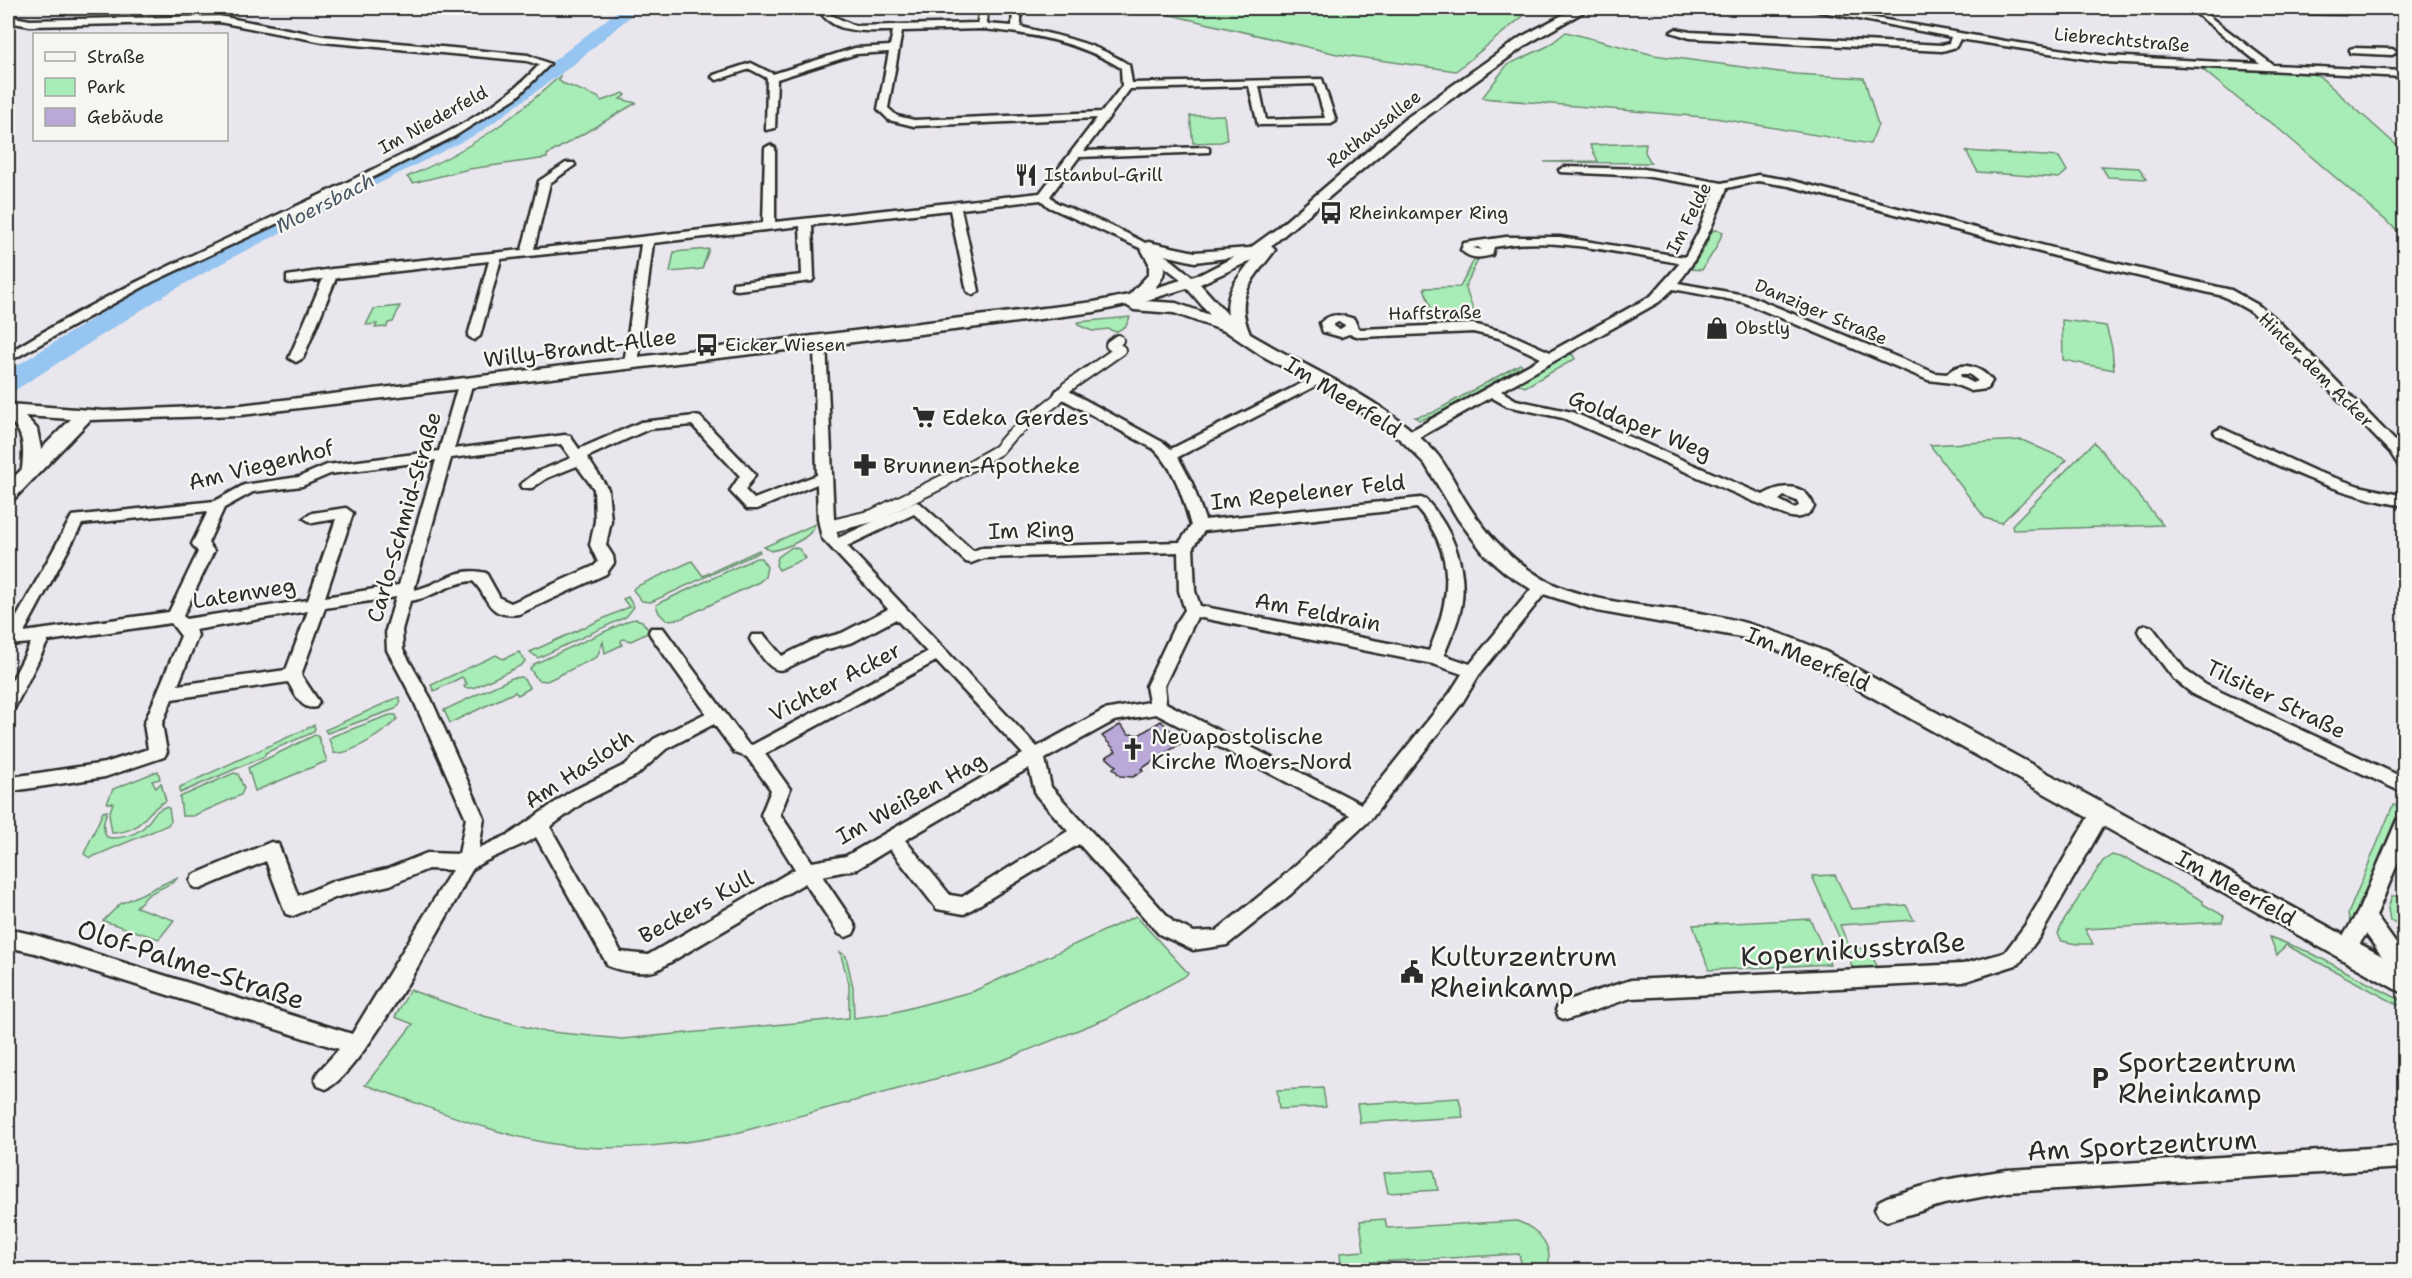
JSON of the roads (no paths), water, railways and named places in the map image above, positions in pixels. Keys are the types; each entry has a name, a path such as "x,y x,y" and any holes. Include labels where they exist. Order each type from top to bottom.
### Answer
{"street":[{"path":"291,279 1044,196 1127,86 1126,67 1119,60 1079,44 1016,29 982,26 854,29 827,17 822,8"},
{"path":"982,26 983,8"},
{"name":"Rathausallee","path":"1190,282 1219,271 1258,249 1280,233 1410,122 1525,40 1584,8"},
{"name":"Liebrechtstraße","path":"1806,8 2106,59 2404,74"},
{"path":"1872,20 1876,8"},
{"path":"2193,8 2270,67"},
{"path":"1016,29 1017,10"},
{"path":"2288,10 2345,11"},
{"name":"Im Niederfeld","path":"8,19 30,23 219,19 323,39 528,58 545,63 504,101 454,133 323,199 81,313 8,358"},
{"path":"898,29 883,109 893,118 914,123 1105,116"},
{"path":"1676,32 1690,35 1942,48 1953,45 1956,35"},
{"path":"717,77 751,66 772,77 855,51 894,49"},
{"path":"2353,51 2392,52"},
{"name":"Liebrechtstraße","path":"2374,52 2404,74"},
{"path":"770,128 772,77"},
{"path":"1127,86 1319,81 1331,121 1262,123 1253,83"},
{"path":"770,148 770,227"},
{"path":"1076,154 1205,150"},
{"path":"527,252 545,182 570,165"},
{"path":"1564,170 1596,169 1654,173 1681,176 1722,186"},
{"name":"Im Felde","path":"1408,438 1655,299 1671,285 1689,261 1709,224 1722,186 1758,178 1789,183 2078,258"},
{"path":"1044,196 1053,205 1148,248 1171,262 1190,282"},
{"path":"955,207 973,291"},
{"path":"737,286 808,278 806,223"},
{"path":"1239,333 1235,302 1237,290 1280,233"},
{"path":"631,364 647,240"},
{"path":"1486,245 1506,241 1560,242 1689,261"},
{"path":"1148,248 1196,257 1258,249"},
{"path":"1131,299 1151,284 1157,275 1156,262 1148,248"},
{"path":"474,336 496,256"},
{"name":"Hinter dem Acker","path":"2078,258 2228,293 2241,300 2275,326 2395,449 2404,463"},
{"path":"296,358 332,273"},
{"name":"Im Meerfeld","path":"1190,282 1239,333 1375,413 1408,438 1432,461 1476,533 1488,548 1513,569 1542,587 1624,609 1748,631 1786,644 1888,695 2404,981"},
{"name":"Willy-Brandt-Allee","path":"8,410 85,415 154,415 241,410 465,385 1094,307 1190,282"},
{"name":"Danziger Straße","path":"1671,285 1746,299 1911,369 1933,377 1955,379"},
{"path":"1094,307 1171,307 1239,333"},
{"name":"Haffstraße","path":"1349,330 1361,333 1473,328 1490,330 1519,341 1551,358"},
{"path":"828,527 873,516 990,455 1062,393 1120,350 1111,345 1118,340"},
{"path":"820,342 824,479 830,538 1035,756 1042,790 1166,928 1193,941 1220,939 1284,888 1364,814 1456,698 1473,671 1542,587"},
{"path":"1171,455 1318,379"},
{"name":"Carlo-Schmid-Straße","path":"326,1079 357,1045 451,891 466,862 475,818 422,699 395,650 394,630 465,385"},
{"name":"Goldaper Weg","path":"1491,391 1512,403 1567,415 1760,499 1772,501"},
{"path":"1062,393 1159,446 1171,455 1190,498 1199,526 1185,548 1188,591 1193,610 1182,627 1155,686 1158,707 1364,814"},
{"path":"8,410 30,429 33,445 31,470"},
{"path":"8,494 85,415"},
{"path":"527,485 542,474 646,425 695,420 748,476 737,490 752,506 813,480 824,479"},
{"path":"2221,432 2270,458 2316,478 2362,494 2404,501"},
{"name":"Am Viegenhof","path":"178,621 12,640 76,520 218,505 249,488 302,482 327,470 565,439 580,457"},
{"name":"Latenweg","path":"178,621 425,593 456,578 470,575 480,577 498,607 506,611 519,608 600,570 606,563 605,556 598,545 603,521 601,489 580,457"},
{"name":"Im Repelener Feld","path":"1199,526 1421,503 1442,528 1451,558 1454,603 1434,658"},
{"path":"9,787 119,767 140,762 158,752 153,724 190,635 178,621 206,551 200,544 218,505"},
{"name":"Im Ring","path":"836,545 916,507 971,558 981,553 1185,548"},
{"name":"Latenweg","path":"312,518 346,513 317,604"},
{"path":"292,675 317,604"},
{"name":"Am Feldrain","path":"1193,610 1434,658 1473,671"},
{"path":"758,639 779,665 819,645 847,638 898,611"},
{"name":"Tilsiter Straße","path":"2146,631 2180,675 2200,690 2404,786"},
{"path":"657,632 741,748 753,752 780,789 770,815 846,928"},
{"path":"8,704 43,635"},
{"name":"Vichter Acker","path":"753,752 938,653"},
{"path":"167,693 292,675"},
{"path":"292,675 310,702"},
{"name":"Im Weißen Hag","path":"808,871 850,863 1110,715 1158,707"},
{"name":"Am Hasloth","path":"466,862 517,840 577,797 631,770 660,744 717,715"},
{"name":"Kopernikusstraße","path":"1566,1010 1631,989 1963,973 2003,962 2012,958 2033,930 2100,814"},
{"name":"Beckers Kull","path":"538,823 615,960 650,964 808,871"},
{"path":"2346,948 2366,917 2404,825"},
{"path":"892,838 944,903 964,906 1080,832"},
{"path":"200,881 270,850 293,909 334,889 390,876 427,861 466,862"},
{"path":"2366,917 2404,971"},
{"name":"Olof-Palme-Straße","path":"8,938 35,944 357,1045"},
{"name":"Am Sportzentrum","path":"1887,1209 1944,1192 2007,1181 2404,1157"}],"waterway":[{"name":"Moersbach","path":"8,383 161,287 227,251 472,129 567,60 631,8"}],"place":[{"name":"Istanbul-Grill","path":"1026,175"},
{"name":"Rheinkamper Ring","path":"1331,213"},
{"name":"Obstly","path":"1717,328"},
{"name":"Eicker Wiesen","path":"707,345"},
{"name":"Edeka Gerdes","path":"924,417"},
{"name":"Brunnen-Apotheke","path":"865,465"},
{"name":"Neuapostolische Kirche Moers-Nord","path":"1133,749"},
{"name":"Kulturzentrum Rheinkamp","path":"1412,972"},
{"name":"Sportzentrum Rheinkamp","path":"2100,1078"}]}
